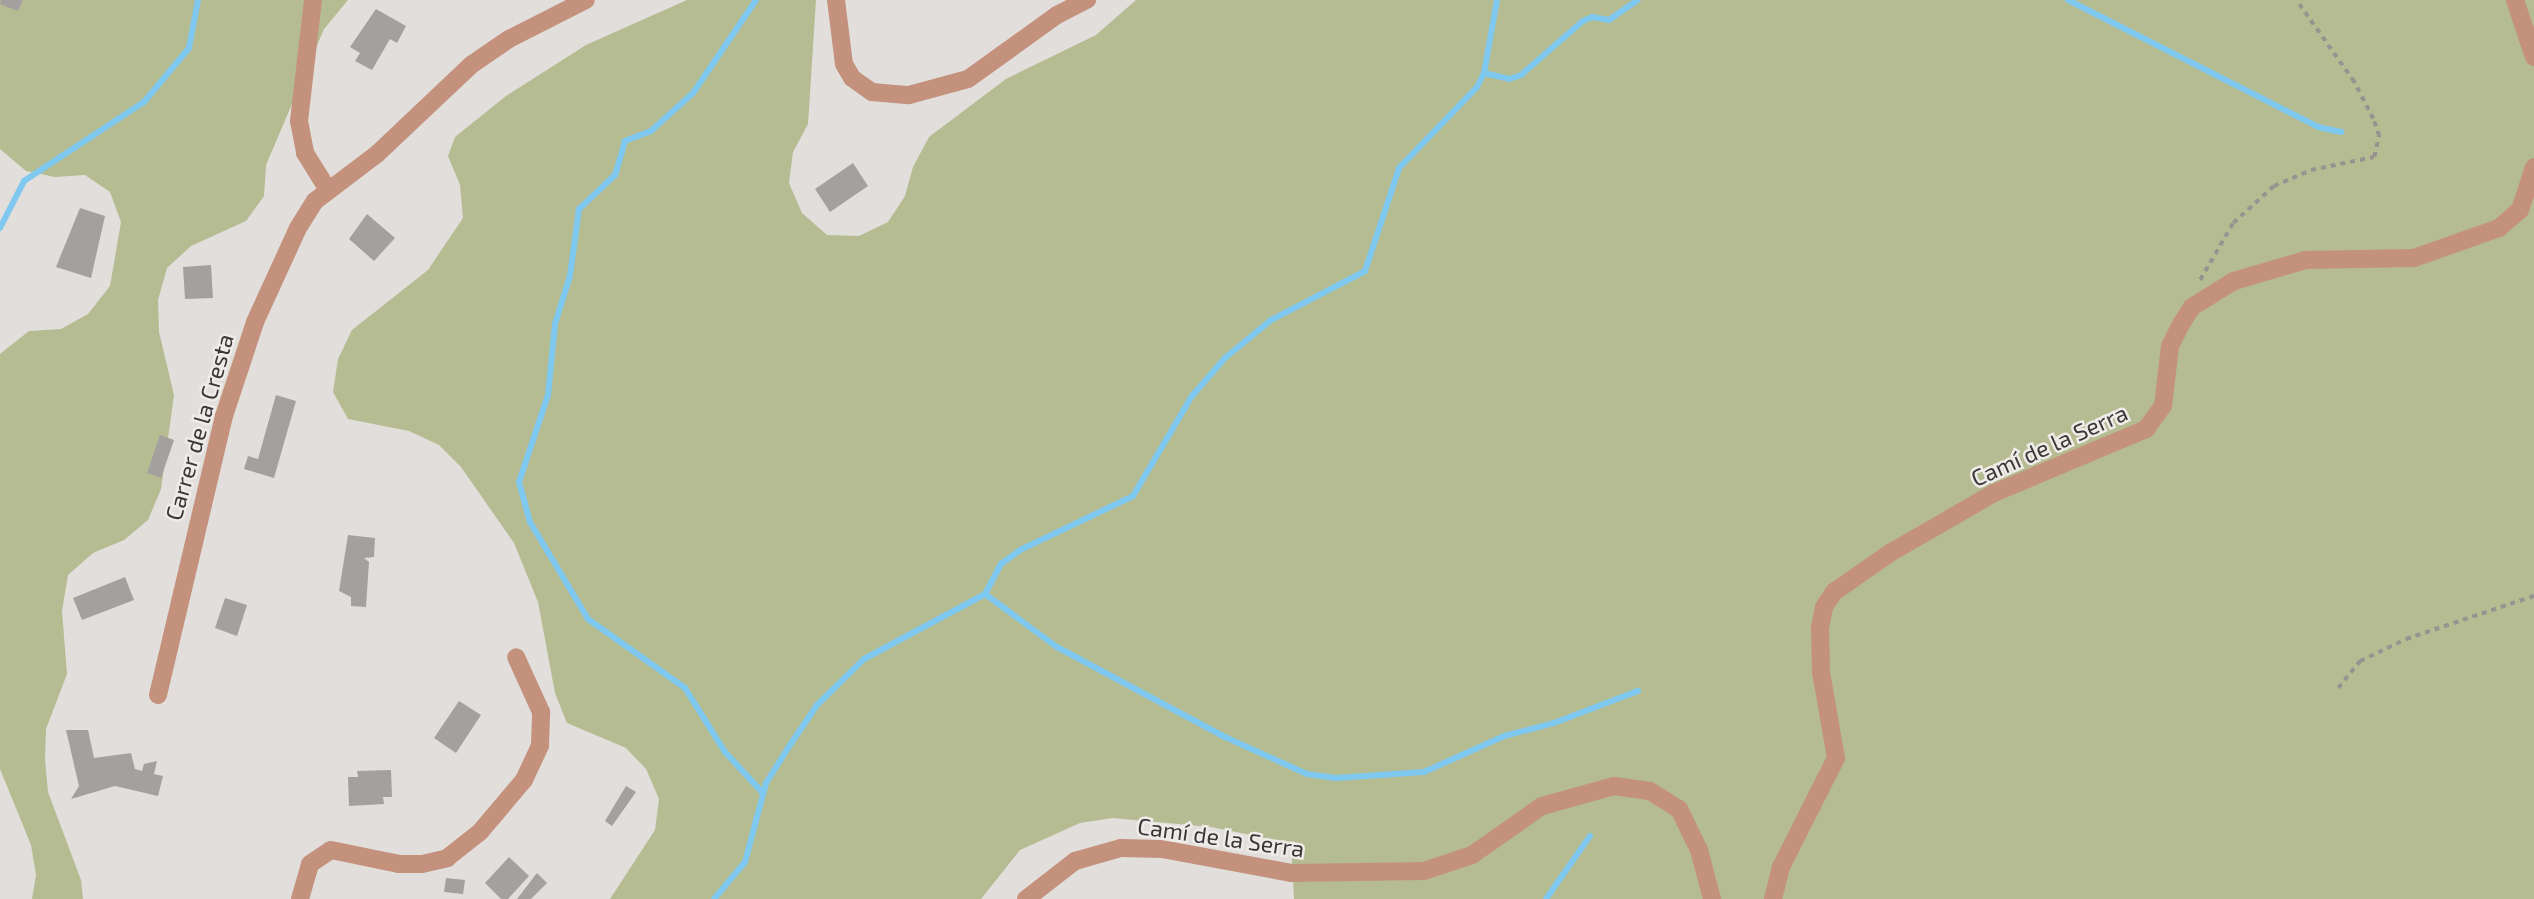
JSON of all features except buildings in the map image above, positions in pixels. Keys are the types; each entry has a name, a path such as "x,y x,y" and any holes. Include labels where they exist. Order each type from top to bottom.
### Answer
{"street":[{"path":"313,0 299,121 305,153 328,190"},
{"name":"Carrer de la Cresta","path":"158,695 209,466 251,333 284,252 315,201 377,154 451,82 490,52 586,0"},
{"path":"836,0 844,64 852,78 872,92 909,94 968,79 1057,15 1087,0"},
{"path":"2515,0 2534,57"},
{"name":"Camí de la Serra","path":"1773,899 1781,867 1836,758 1821,672 1820,628 1824,607 1834,592 1890,553 1994,493 2146,429 2163,405 2170,346 2192,307 2234,281 2278,265 2335,258 2414,258 2499,228 2520,210 2534,167"},
{"path":"300,899 310,864 331,850 399,864 422,864 447,858 480,832 524,780 540,745 541,712 516,657"},
{"name":"Camí de la Serra","path":"1026,899 1075,861 1121,848 1162,849 1291,873 1424,871 1472,855 1542,806 1615,786 1650,790 1679,809 1699,850 1712,899"}],"path":[{"path":"2192,307 2203,272 2233,223 2274,186 2311,170 2374,157 2379,136 2373,119 2354,82 2296,0"},
{"path":"2338,688 2360,661 2406,639 2534,596"}],"green space":[{"path":"0,0 348,0 324,29 266,165 264,196 246,221 191,246 167,268 158,300 159,332 174,395 161,489 148,520 124,540 93,553 68,575 62,611 67,674 46,729 45,759 48,792 81,880 83,899 32,899 36,875 31,845 0,769 0,354 29,331 61,329 88,314 110,286 121,222 110,192 85,175 55,177 26,171 0,149"},
{"path":"687,0 816,0 808,124 793,152 789,183 802,213 827,235 859,236 888,222 905,196 913,167 929,137 1006,79 1096,35 1136,0 2534,0 2534,899 1294,899 1291,843 1211,827 1113,818 1080,823 1020,850 981,899 610,899 655,830 659,799 646,769 626,748 567,723 555,693 538,602 514,543 461,467 439,445 409,431 348,419 333,392 338,359 352,330 428,270 463,218 460,185 448,156 455,137 506,96 586,45"}],"waterway":[{"path":"0,228 24,181 144,102 189,48 198,0"},
{"path":"756,0 693,93 651,131 625,141 615,175 579,209 570,276 555,324 548,395 519,482 530,522 588,619 685,688 725,752 763,793"},
{"path":"714,899 745,862 766,783 817,705 864,659 985,594 1001,564 1020,550 1133,496 1192,396 1225,358 1271,320 1365,271 1399,168 1477,87 1484,73 1497,0"},
{"path":"1484,73 1509,79 1521,75 1583,21 1592,17 1609,20 1638,0"},
{"path":"2068,0 2318,127 2341,132"},
{"path":"985,594 1057,647 1225,737 1307,774 1336,778 1424,772 1504,736 1554,723 1638,691"},
{"path":"1546,899 1590,836"}]}
